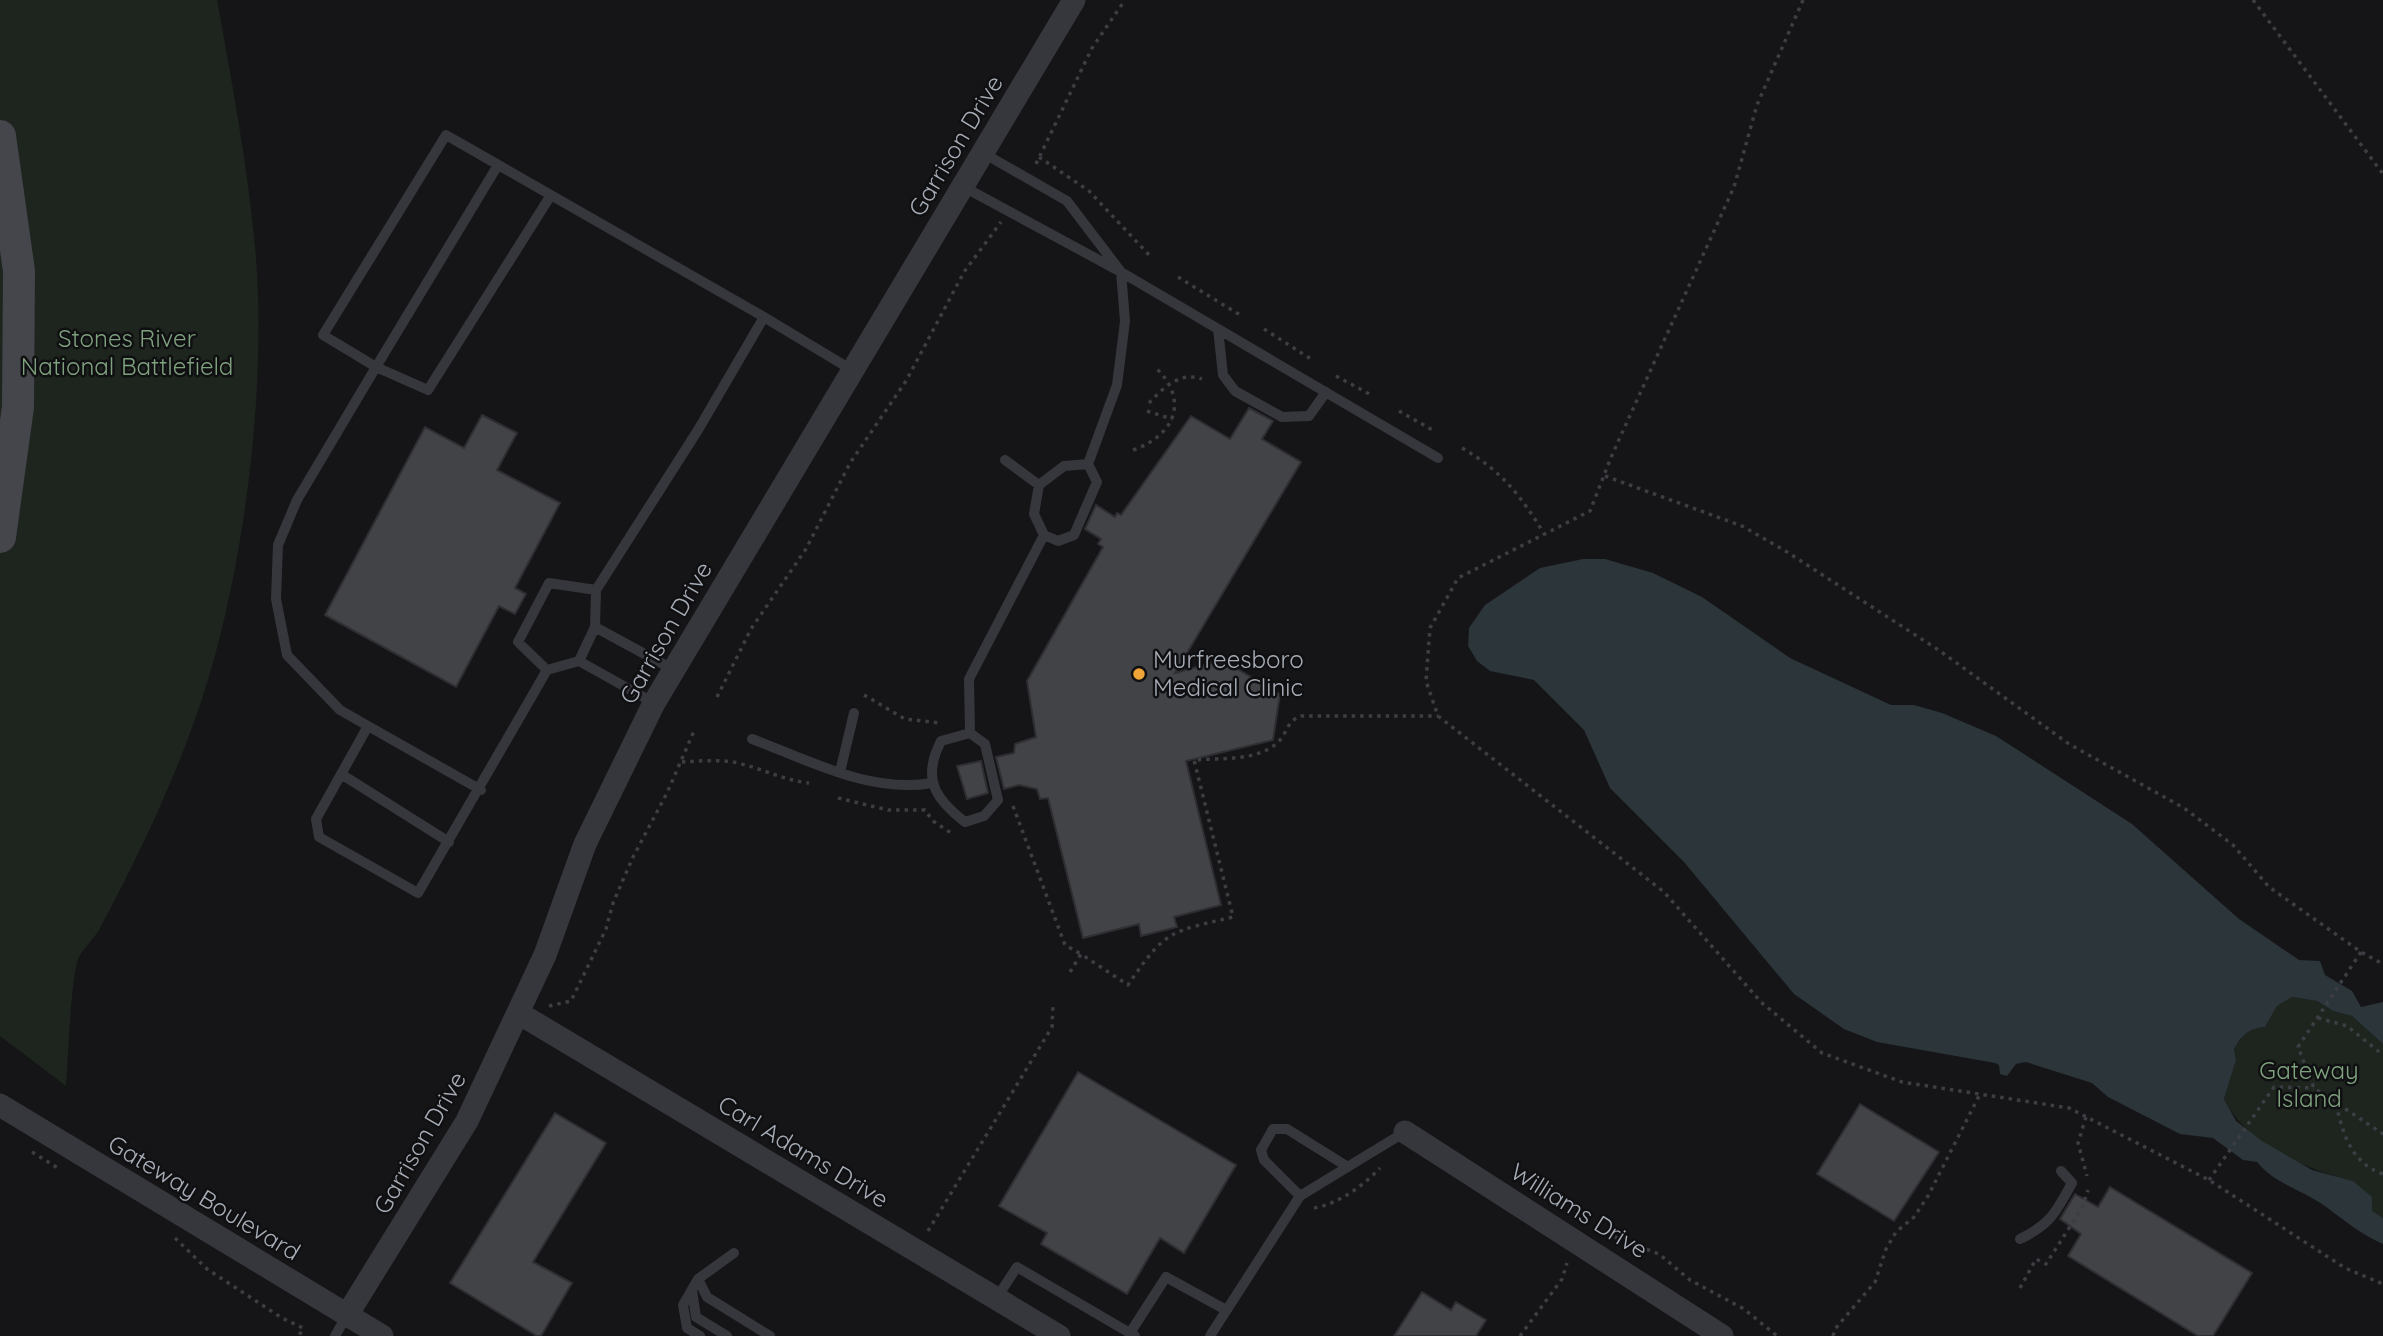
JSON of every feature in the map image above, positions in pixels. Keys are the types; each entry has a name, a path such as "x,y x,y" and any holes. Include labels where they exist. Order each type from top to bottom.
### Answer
{"main road":[{"path":"0,136 19,285 18,407 0,537"}],"street":[{"name":"Garrison Drive","path":"347,1315 467,1121 520,1014 545,955 584,844 654,703 1074,0"},
{"name":"Carl Adams Drive","path":"520,1014 1059,1336"},
{"name":"Gateway Boulevard","path":"0,1105 382,1336"},
{"name":"Williams Drive","path":"1405,1132 1723,1336"}],"lane":[{"path":"551,195 428,390 376,368 323,335 446,135 498,165 551,195 764,317 852,370"},
{"path":"983,153 1067,201 1121,272 1125,321 1118,385 1088,464 1097,482 1074,534 1058,541 1044,534 1034,514 1038,485 1064,466 1088,464"},
{"path":"481,790 340,710 287,655 276,599 278,545 297,500 498,165"},
{"path":"962,186 1121,272 1438,458"},
{"path":"579,661 595,627 596,590 698,430 764,317"},
{"path":"1218,329 1223,375 1235,391 1282,417 1309,416 1326,392"},
{"path":"1004,460 1038,485"},
{"path":"970,733 970,679 1044,534"},
{"path":"547,670 517,642 549,583 596,590"},
{"path":"595,627 674,670"},
{"path":"368,726 316,819 319,837 418,893 481,790 547,670 579,661 654,703"},
{"path":"840,772 854,713"},
{"path":"970,733 985,744 998,800 984,816 965,822 946,807 932,783 932,758 941,741 970,733"},
{"path":"752,739 854,778 912,787 932,783"},
{"path":"341,774 449,842"},
{"path":"1303,1201 1264,1160 1261,1150 1273,1129 1287,1129 1348,1167"},
{"path":"1210,1336 1303,1201 1348,1167 1405,1132"},
{"path":"2020,1239 2043,1228 2052,1219 2072,1183 2061,1171"},
{"path":"700,1336 687,1328 683,1305 698,1279 734,1252"},
{"path":"996,1298 1017,1267 1133,1334 1166,1277 1226,1310"},
{"path":"698,1279 707,1297 770,1336"},
{"path":"692,1290 696,1317 727,1336"},
{"path":"335,1336 347,1315"}],"path":[{"path":"1036,164 1092,48 1125,0"},
{"path":"1803,0 1757,106 1734,187 1612,455 1590,511 1458,578 1430,628 1426,681 1438,716 1664,892 1761,1002 1822,1054 1902,1082 2069,1108 2208,1180 2345,1268 2383,1284"},
{"path":"2253,0 2383,174"},
{"path":"1039,157 1089,191 1151,257"},
{"path":"717,697 751,629 806,549 850,463 906,382 964,272 1001,222"},
{"path":"1178,277 1240,315"},
{"path":"1264,329 1311,359"},
{"path":"1133,450 1163,435 1172,419 1170,384 1156,368"},
{"path":"1149,403 1170,384 1188,376 1202,379"},
{"path":"1336,376 1373,396"},
{"path":"1147,411 1172,419"},
{"path":"1399,411 1436,432"},
{"path":"1462,447 1489,463 1517,491 1545,535"},
{"path":"1605,476 1742,526 1784,550 1940,651 2069,744 2184,808 2233,845 2269,887 2361,952 2383,964"},
{"path":"864,695 905,719 949,724"},
{"path":"1012,804 1065,945 1128,985 1152,949 1167,935 1233,916 1194,760 1257,754 1275,746 1291,720 1301,716 1438,716"},
{"path":"520,1014 571,1001 606,929 614,902 646,828 682,762 694,731"},
{"path":"682,762 718,761 739,764 775,777 809,783"},
{"path":"838,798 888,810 925,810 946,831 957,837"},
{"path":"2314,1088 2298,1047 2361,952"},
{"path":"1070,972 1081,954"},
{"path":"925,1236 1052,1027 1053,1005"},
{"path":"2318,1017 2347,1026 2383,1055"},
{"path":"2208,1180 2274,1087 2314,1088 2383,1134"},
{"path":"1833,1336 1843,1319 1875,1282 1886,1249 1896,1232 1914,1217 1928,1196 1980,1094"},
{"path":"2336,1102 2344,1141 2370,1170 2383,1174"},
{"path":"26,1149 63,1171"},
{"path":"1303,1201 1329,1205 1368,1181 1384,1164"},
{"path":"167,1231 208,1269 282,1318 303,1328 299,1336"},
{"path":"1615,1237 1659,1254 1690,1280 1744,1309 1777,1336"},
{"path":"1520,1336 1562,1279 1567,1257"}],"green space":[{"name":"Stones River National Battlefield","path":"0,0 217,0 234,92 255,246 258,358 255,418 249,480 229,600 199,708 178,765 154,821 113,903 97,933 79,957 72,998 66,1086 0,1036"},
{"name":"Gateway Island","path":"2292,997 2317,1001 2333,1011 2352,1016 2383,1044 2383,1218 2372,1212 2353,1181 2297,1162 2262,1142 2247,1130 2224,1099 2236,1060 2234,1049 2237,1044 2250,1031 2265,1027 2277,1006"}],"shaded area":[{"path":"1583,559 1605,559 1653,573 1702,597 1790,658 1891,705 1914,705 1942,713 1996,736 2132,824 2239,919 2299,960 2320,961 2325,975 2352,991 2361,1007 2383,1002 2383,1044 2352,1016 2333,1011 2317,1001 2292,997 2277,1006 2265,1027 2247,1033 2234,1049 2236,1060 2224,1099 2236,1121 2262,1141 2312,1170 2353,1181 2372,1197 2372,1211 2383,1218 2383,1244 2359,1231 2314,1199 2279,1181 2257,1162 2243,1160 2213,1138 2180,1134 2108,1097 2092,1083 2026,1062 2016,1064 2007,1076 2000,1074 1999,1065 1995,1063 1877,1042 1844,1029 1794,994 1684,862 1610,788 1584,730 1534,680 1490,671 1477,661 1468,646 1469,628 1485,605 1540,568"}],"building":[{"name":"Murfreesboro Medical Clinic","path":"1249,408 1273,421 1262,439 1301,462 1175,673 1222,660 1280,694 1273,740 1186,761 1221,905 1174,917 1177,927 1141,936 1139,924 1083,938 1048,798 1040,799 1037,789 1019,785 1004,789 996,757 1014,753 1015,744 1036,737 1027,681 1103,547 1098,544 1101,539 1085,529 1096,505 1115,517 1117,513 1121,515 1191,416 1230,439"},
{"path":"482,415 517,433 497,470 560,503 515,588 526,594 515,614 499,606 456,687 325,615 425,427 464,448"},
{"path":"981,761 988,793 967,799 957,766"},
{"path":"1078,1072 1236,1165 1184,1253 1160,1238 1127,1294 1041,1244 1047,1233 999,1206"},
{"path":"1860,1104 1939,1152 1894,1221 1817,1174"},
{"path":"555,1113 606,1143 533,1262 572,1283 541,1336 537,1336 450,1283"},
{"path":"2110,1187 2252,1273 2213,1336 2198,1336 2068,1256 2081,1234 2060,1219 2075,1194 2098,1207"},
{"path":"1422,1292 1451,1310 1456,1302 1486,1320 1476,1336 1394,1336"}],"place":[{"name":"Murfreesboro Medical Clinic","path":"1139,674"}]}
